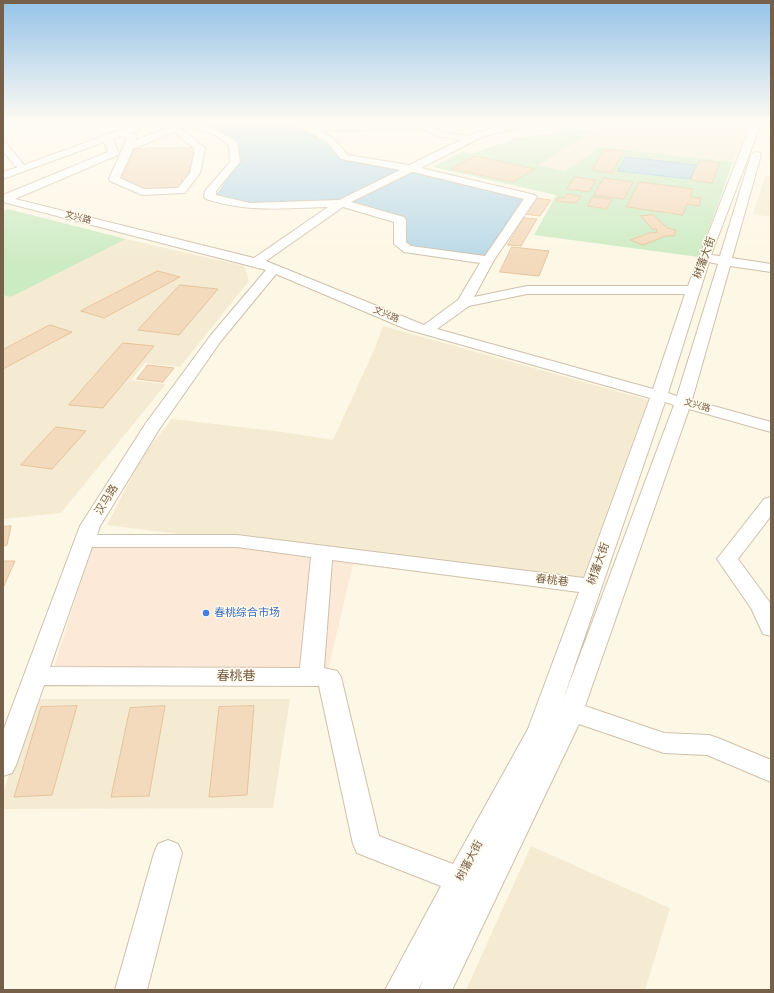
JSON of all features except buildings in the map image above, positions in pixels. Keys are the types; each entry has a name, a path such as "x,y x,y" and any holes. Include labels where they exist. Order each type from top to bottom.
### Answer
{"street":[{"path":"3,176 26,167"},
{"path":"4,199 80,167"},
{"path":"119,167 114,179 142,192 181,191 195,173 196,167"},
{"path":"231,167 211,191 210,197 229,203 250,206 341,203 400,220 400,244 408,250 488,260"},
{"path":"404,167 531,197 488,260 464,303"},
{"path":"341,203 417,167"},
{"name":"树藩大街","path":"436,990 563,734 560,709 591,586 659,396 704,258 739,167"},
{"name":"树藩大街","path":"402,990 540,730 560,709 683,402 752,167"},
{"name":"文兴路","path":"4,199 265,265 411,326 771,427"},
{"name":"汉马路","path":"3,765 34,676 90,526 152,427 216,338 265,265 341,203"},
{"path":"704,258 771,268"},
{"path":"426,330 464,303 527,290 694,290"},
{"path":"738,418 771,415"},
{"path":"771,503 727,559 761,606 771,628"},
{"name":"春桃巷","path":"84,541 237,541 591,586"},
{"path":"311,677 322,552"},
{"name":"春桃巷","path":"34,676 329,677 367,844 460,880"},
{"path":"560,709 664,743 709,745 771,771"},
{"path":"132,990 168,853"}],"shaded area":[{"path":"548,167 570,167 565,171"},
{"path":"765,176 771,176 771,217 753,214"},
{"path":"126,239 244,266 249,281 180,367 145,363 131,380 166,384 61,513 3,519 3,295 11,297"},
{"path":"383,326 648,400 582,580 355,556 107,525 143,455 172,419 283,432 333,440 374,350"},
{"name":"春桃综合市场","path":"94,541 237,541 355,556 328,670 53,670"},
{"path":"33,699 290,699 273,808 3,809 3,793"},
{"path":"531,846 670,908 645,990 466,990"}],"green space":[{"path":"434,167 549,167 565,171 570,167 731,167 699,257 534,235 556,195"},
{"path":"8,209 126,239 11,297 3,295 3,211"}],"water":[{"path":"236,167 384,167 432,175 523,197 484,257 404,245 403,219 351,203 245,203 217,195"},
{"path":"620,167 695,167 690,179 618,171"}],"place":[{"name":"春桃综合市场","path":"206,613"}]}
